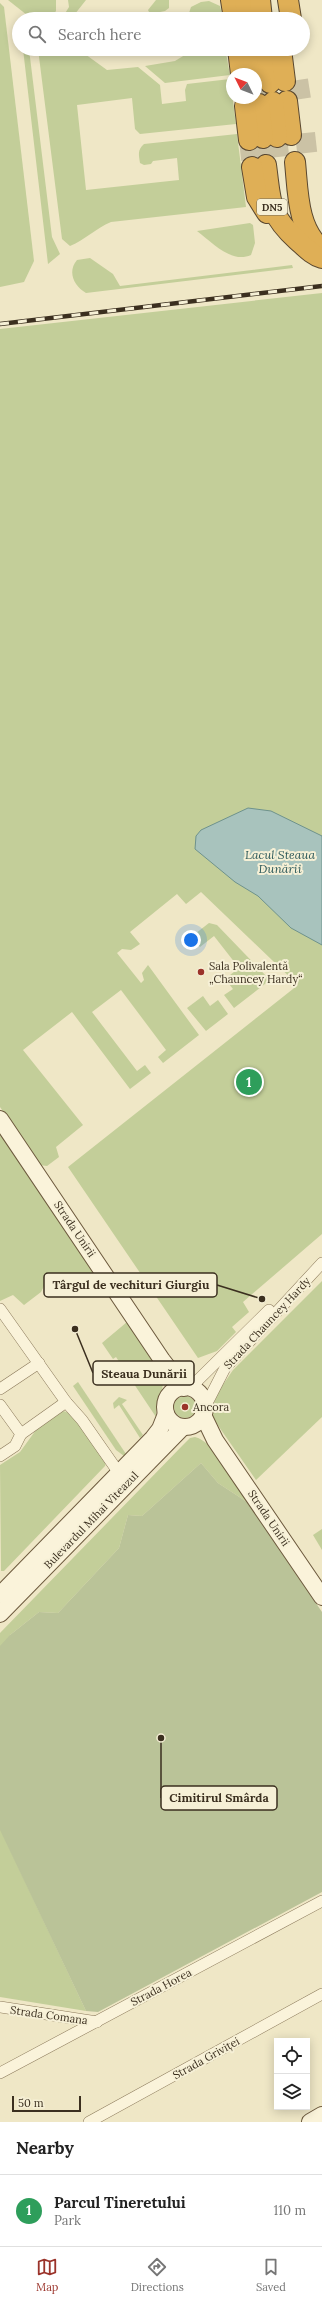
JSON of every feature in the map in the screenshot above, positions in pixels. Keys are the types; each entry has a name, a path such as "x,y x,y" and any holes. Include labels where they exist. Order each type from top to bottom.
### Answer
{"highway":[{"path":"231,0 233,12"},
{"path":"245,0 247,12"},
{"path":"260,0 261,12"},
{"path":"274,0 276,12"},
{"path":"288,0 290,12"},
{"path":"239,56 240,68"},
{"path":"256,56 270,81"},
{"path":"267,56 270,81"},
{"path":"270,81 278,56"},
{"path":"270,81 289,56"},
{"path":"277,137 273,102 277,137"},
{"path":"280,164 315,217 322,239"},
{"name":"DN5","path":"280,164 291,235"},
{"name":"DN5","path":"280,164 255,188 260,205 306,249 322,258"},
{"name":"DN5","path":"280,164 303,220 313,239 322,249"}],"main road":[{"name":"Strada Unirii","path":"0,1119 162,1360 169,1377 182,1390"},
{"path":"186,1427 198,1422 204,1411 201,1396 182,1390 166,1403 166,1414 173,1423 215,1440"},
{"name":"Strada Unirii","path":"204,1411 215,1440 322,1597"},
{"name":"Bulevardul Mihai Viteazul","path":"2,1589 119,1473 159,1431 166,1414"},
{"name":"Bulevardul Mihai Viteazul","path":"0,1614 186,1427"},
{"path":"310,2122 322,2115"}],"street":[{"name":"Strada Chauncey Hardy","path":"182,1390 322,1260"},
{"name":"Strada Chauncey Hardy","path":"204,1411 225,1368 322,1263"},
{"path":"0,1309 4,1322 39,1363 66,1402 82,1420 119,1473"},
{"path":"0,1389 39,1363"},
{"path":"0,1456 15,1446 21,1434 66,1402"},
{"path":"0,1407 21,1434"},
{"name":"Strada Horea","path":"0,2073 322,1901"},
{"name":"Strada Griviței","path":"89,2122 322,1994"},
{"name":"Strada Comana","path":"0,2007 97,2022"}],"green space":[{"path":"8,0 56,0 55,12 23,12"},
{"path":"68,0 86,0 77,12 66,12 69,7"},
{"path":"156,0 169,0 169,8 165,11 149,12 148,10"},
{"path":"209,1 220,6 221,12 189,12 191,7 201,2"},
{"path":"0,3 4,7 34,261 24,282 0,287"},
{"path":"24,56 30,56 52,237 60,254 48,264"},
{"path":"39,56 88,56 107,70 138,67 160,85 162,104 186,101 185,90 187,84 226,79 226,104 233,104 236,124 140,134 135,129 132,98 77,105 86,190 179,180 177,158 153,161 151,164 144,165 140,163 139,151 144,144 237,134 246,207 111,222 100,227 81,241 70,246 62,239"},
{"path":"183,56 227,56 229,68 226,68 226,75 165,83 145,66 175,61"},
{"path":"250,223 253,225 255,243 251,255 244,257 236,257 229,254 215,246 197,231"},
{"path":"90,258 113,274 120,286 292,265 293,268 86,293 75,283 72,269 77,260"},
{"path":"322,293 322,1234 243,1302 249,1312 232,1327 236,1332 217,1351 198,1358 68,1167 298,985 201,892 186,904 177,894 130,932 140,944 131,950 122,949 117,953 141,983 144,980 142,973 148,965 199,1035 163,1063 158,1057 166,1050 121,990 92,1012 137,1071 145,1065 151,1073 130,1089 72,1012 23,1050 83,1125 56,1147 59,1157 47,1166 39,1165 0,1107 0,329"},
{"path":"209,923 217,925 270,980 234,1008 224,995 233,989 225,979 239,968 214,936 200,947 191,937"},
{"path":"203,996 210,1006 218,1000 228,1014 206,1031 187,1008"},
{"path":"0,1134 89,1265 98,1282 77,1297 74,1286 70,1288 62,1281 50,1281 44,1286 41,1292 24,1305 13,1295 0,1301"},
{"path":"322,1281 322,1417 256,1480 210,1414 218,1392 233,1370"},
{"path":"127,1322 163,1376 163,1386 157,1406 156,1417 116,1357 113,1359 102,1343"},
{"path":"78,1382 126,1454 124,1456 116,1450 73,1386"},
{"path":"185,1396 193,1399 196,1407 193,1415 185,1418 177,1415 174,1407 177,1399"},
{"path":"119,1397 127,1400 122,1404 143,1435 140,1438 119,1405 114,1409 113,1403"},
{"path":"63,1411 69,1413 81,1425 106,1462 105,1466 4,1571 1,1571 0,1465 20,1452 36,1430"},
{"path":"195,1437 203,1440 218,1455 249,1501 247,1502 218,1483 201,1463 142,1516 128,1515 119,1548 58,1613 39,1612 10,1635 4,1837 86,2011 0,1997 0,1633 182,1446 190,1438"},
{"path":"201,1463 218,1483 247,1502 322,1612 322,1892 98,2012 86,2011 0,1830 0,1646 10,1635 39,1612 58,1613 119,1548 128,1515 142,1516"},
{"path":"322,1529 322,1550 313,1535"}],"water":[{"name":"Lacul Steaua Dunării","path":"248,808 271,811 322,836 322,945 291,928 258,896 235,882 195,849 196,836 201,830"}],"tunnel":[{"path":"298,80 301,99"},
{"path":"305,133 308,160"},
{"path":"277,137 280,164"},
{"path":"263,138 266,165"},
{"path":"249,140 252,167"}],"railway":[{"path":"0,324 322,286"}],"place":[{"name":"Sala Polivalentă „Chauncey Hardy“","path":"201,972"},
{"name":"Parcul Tineretului","path":"249,1082"},
{"name":"Târgul de vechituri Giurgiu","path":"262,1299"},
{"name":"Steaua Dunării","path":"75,1329"},
{"name":"Ancora","path":"185,1407"},
{"name":"Cimitirul Smârda","path":"161,1738"}]}
